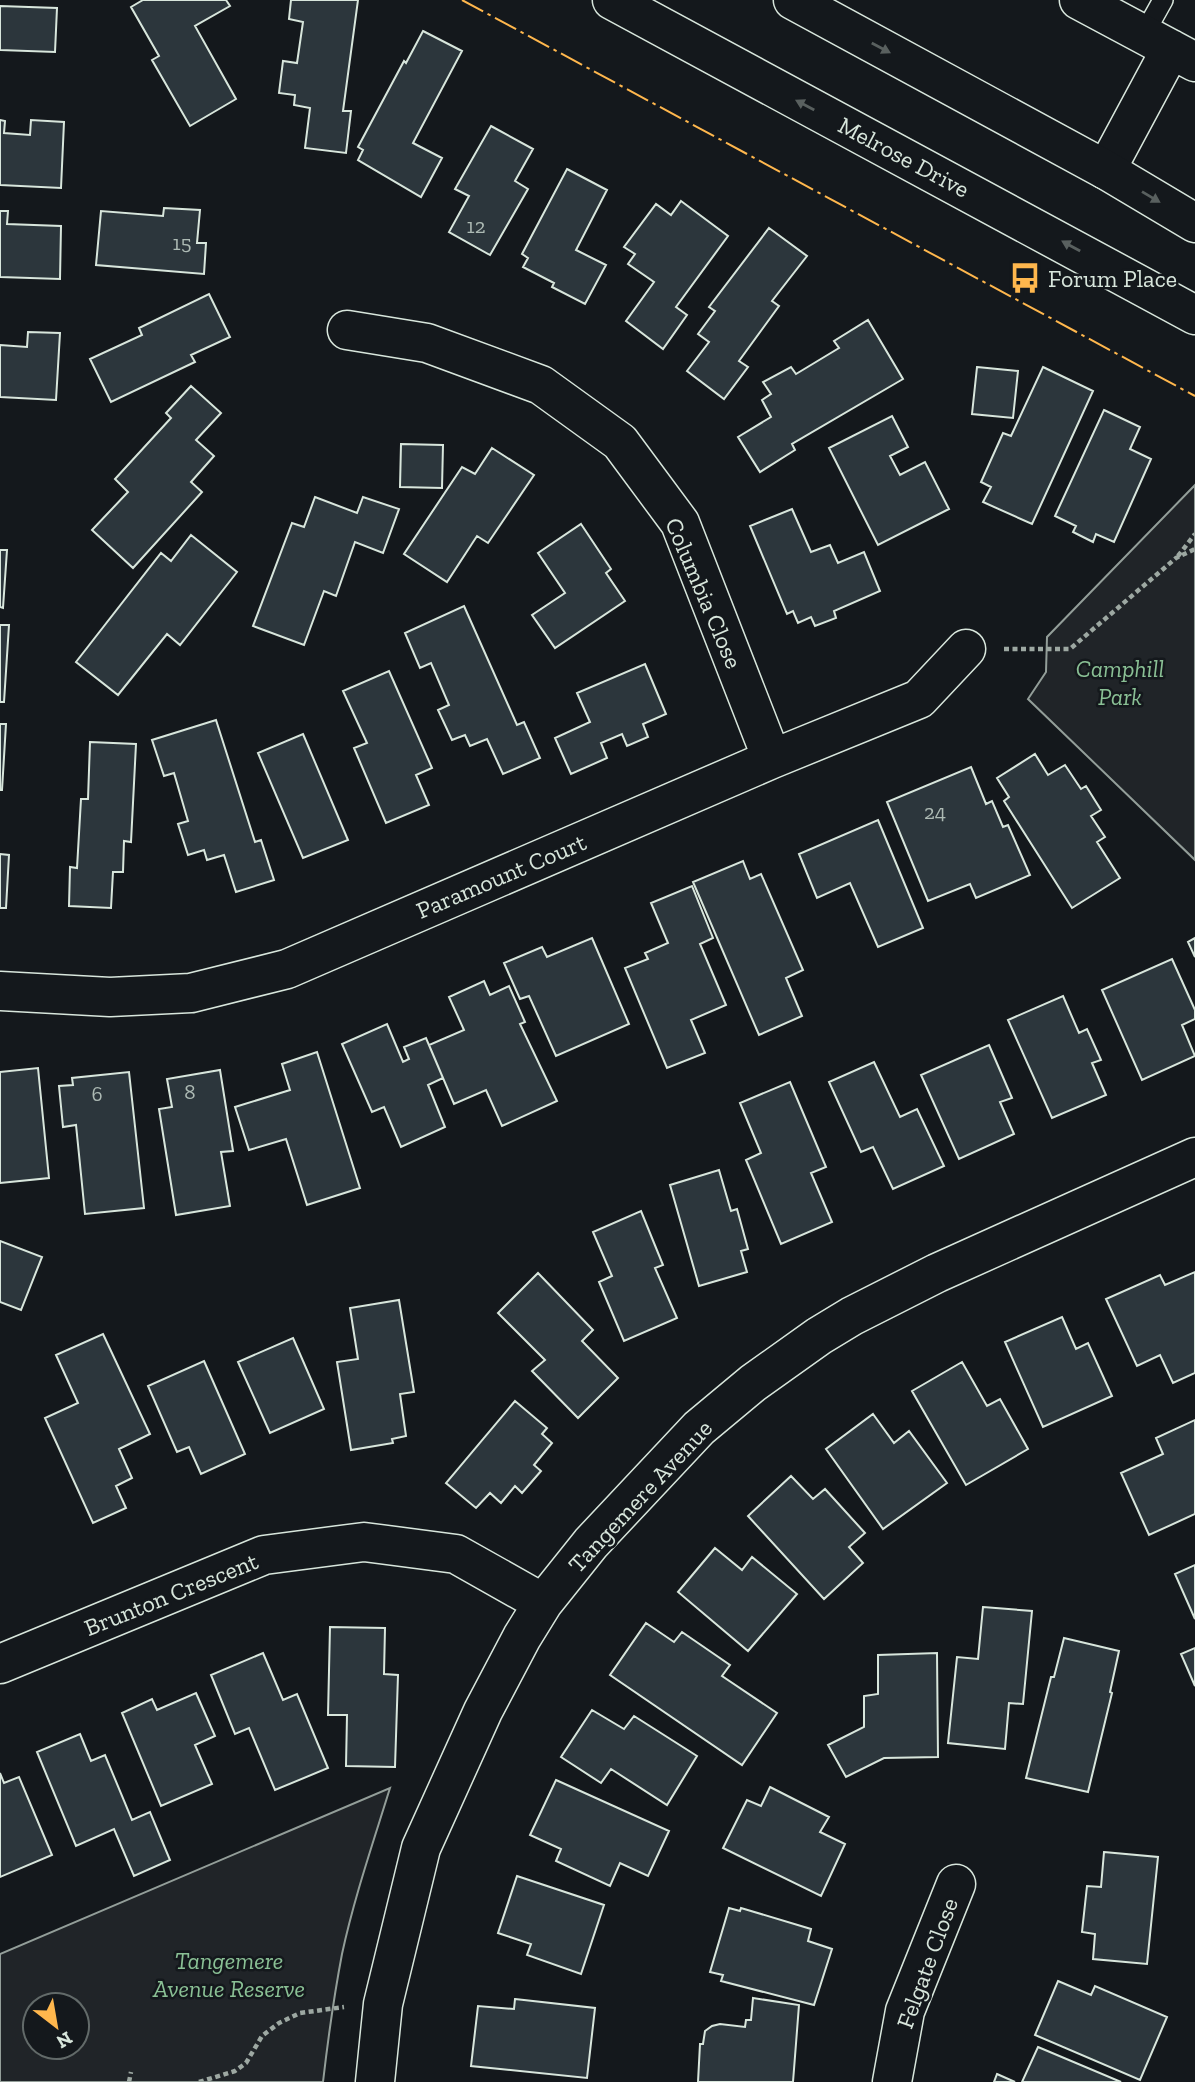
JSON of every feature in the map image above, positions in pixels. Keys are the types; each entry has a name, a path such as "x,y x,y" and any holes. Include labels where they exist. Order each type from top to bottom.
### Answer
{"street":[{"name":"Melrose Drive","path":"612,0 1195,315"},
{"path":"793,0 1106,170 1195,223"},
{"path":"1079,0 1170,48 1106,170"},
{"name":"Columbia Close","path":"347,330 427,343 541,385 620,442 680,523 772,760"},
{"name":"Paramount Court","path":"0,991 110,997 191,993 287,969 919,699 966,649"},
{"name":"Tangemere Avenue","path":"375,2082 383,2004 421,1848 483,1711 522,1637 543,1603 591,1543 699,1428 753,1383 819,1336 852,1316 937,1273 1195,1157"},
{"name":"Brunton Crescent","path":"0,1664 264,1555 364,1542 456,1554 543,1603"},
{"name":"Felgate Close","path":"892,2082 905,2011 956,1884"}],"lane":[{"path":"1163,0 1170,48"}],"path":[{"path":"966,649 1070,649 1176,558 1195,534"},
{"path":"1176,558 1195,549"},
{"path":"199,2082 234,2071 246,2063 262,2036 279,2023 300,2013 383,2004"},
{"path":"129,2082 131,2072"}],"green space":[{"name":"Camphill Park","path":"1195,485 1195,860 1028,699 1046,672 1047,637"},
{"name":"Tangemere Avenue Reserve","path":"390,1788 358,1891 342,1954 323,2082 0,2082 0,1954"}],"building":[{"path":"143,0 226,0 230,6 195,26 236,99 190,126 152,60 159,56 131,7"},
{"path":"291,0 358,0 343,111 351,111 346,153 305,148 310,108 294,105 295,95 279,93 283,61 297,63 303,22 289,19"},
{"path":"0,6 57,8 55,52 0,50"},
{"path":"423,31 462,51 413,143 442,158 421,197 358,160 363,150 358,147"},
{"path":"0,120 5,121 4,133 30,135 31,120 64,122 61,188 0,185"},
{"path":"491,126 533,149 515,181 528,189 490,255 449,232 469,196 455,189"},
{"path":"567,169 607,190 576,250 606,265 585,304 552,287 554,283 523,267 528,258 522,254"},
{"path":"681,201 728,236 676,307 687,315 663,349 626,321 654,282 628,264 635,254 624,247 656,204 671,215"},
{"path":"164,208 200,210 197,243 206,243 204,274 96,265 101,211 163,216"},
{"path":"0,211 8,211 7,224 61,226 60,279 0,277"},
{"path":"769,228 807,256 772,301 779,306 739,361 748,367 724,399 687,371 709,342 698,334 715,311 709,307"},
{"path":"209,294 230,337 191,355 195,362 111,402 90,359 142,335 139,328"},
{"path":"868,320 903,379 792,444 795,450 760,472 738,437 771,417 762,400 771,394 763,382 791,367 796,374 839,348 834,341"},
{"path":"28,332 60,333 56,400 0,397 0,345 27,347"},
{"path":"977,367 1018,371 1013,418 972,414"},
{"path":"1043,367 1093,391 1032,524 983,502 991,487 981,482 1003,433 1011,436"},
{"path":"191,386 221,413 196,440 214,456 191,482 202,492 133,568 92,530 128,492 115,479 171,418 166,413"},
{"path":"1104,410 1140,427 1130,449 1151,459 1114,542 1096,534 1093,542 1073,532 1076,526 1055,516"},
{"path":"892,416 908,447 890,456 900,475 925,462 949,509 878,545 829,448"},
{"path":"401,444 443,445 442,488 400,487"},
{"path":"492,448 534,475 488,543 477,536 447,582 404,554 462,467 475,474"},
{"path":"315,497 357,513 363,497 399,509 383,553 355,542 336,596 324,591 304,645 253,626 292,523 304,527"},
{"path":"792,509 811,552 830,545 838,563 864,552 880,591 834,611 836,618 815,626 811,617 798,623 793,611 787,614 750,526"},
{"path":"581,524 611,569 606,573 625,601 555,648 532,615 565,593 538,553"},
{"path":"191,535 237,572 180,645 167,634 118,695 76,662 161,553 171,561"},
{"path":"0,550 7,550 3,608 0,607"},
{"path":"464,606 517,725 524,722 540,758 503,774 487,739 470,746 465,735 452,740 438,710 449,705 431,663 420,668 405,633"},
{"path":"0,625 9,625 4,702 0,702"},
{"path":"645,664 666,714 643,724 648,737 627,746 622,734 601,743 607,758 571,774 555,738 590,722 577,693"},
{"path":"389,671 432,768 416,775 429,805 386,823 354,748 367,743 343,691"},
{"path":"216,720 255,842 261,840 274,880 236,892 224,855 207,860 204,850 188,855 178,824 188,821 174,773 164,776 152,740"},
{"path":"0,724 6,724 2,790 0,790"},
{"path":"303,734 348,840 303,858 258,753"},
{"path":"90,742 136,744 131,842 124,841 123,872 113,872 111,908 69,906 70,867 77,868 81,799 88,799"},
{"path":"1035,754 1048,775 1065,765 1081,789 1086,786 1101,810 1091,816 1105,837 1097,842 1120,878 1072,908 1004,801 1009,797 997,778"},
{"path":"971,767 986,804 992,801 1003,827 1008,825 1030,875 976,898 970,884 928,901 887,802"},
{"path":"878,820 923,928 878,947 850,883 817,898 799,854"},
{"path":"0,854 9,855 6,908 0,908"},
{"path":"743,861 750,879 761,874 803,970 786,978 802,1016 759,1035 693,882"},
{"path":"692,886 713,938 700,944 726,1005 691,1020 705,1053 667,1068 625,968 648,959 645,953 668,943 651,903"},
{"path":"592,938 629,1024 556,1056 529,996 520,999 504,963 542,947 547,957"},
{"path":"1195,938 1195,957 1188,942"},
{"path":"1172,959 1195,1010 1195,1019 1182,1025 1195,1056 1142,1080 1102,990"},
{"path":"484,981 490,995 509,986 525,1022 520,1024 557,1101 502,1126 486,1090 454,1104 429,1045 464,1030 449,997"},
{"path":"1063,996 1079,1033 1087,1029 1101,1060 1092,1063 1106,1095 1052,1118 1008,1020"},
{"path":"387,1024 403,1062 409,1059 404,1047 426,1038 443,1078 428,1085 445,1127 401,1147 384,1107 372,1112 342,1044"},
{"path":"989,1045 1012,1098 1000,1102 1014,1134 959,1159 921,1075"},
{"path":"317,1052 360,1188 307,1205 286,1139 249,1150 235,1107 290,1090 282,1064"},
{"path":"874,1062 900,1117 917,1109 944,1166 893,1189 873,1147 861,1152 829,1082"},
{"path":"38,1068 49,1178 0,1183 0,1072"},
{"path":"220,1070 233,1151 221,1152 230,1206 176,1215 159,1109 172,1107 167,1079"},
{"path":"129,1072 144,1208 85,1214 76,1125 63,1127 59,1086 73,1085 72,1078"},
{"path":"790,1082 826,1167 811,1173 832,1222 781,1244 746,1160 761,1153 740,1103"},
{"path":"719,1170 731,1211 737,1209 748,1249 741,1251 747,1272 699,1286 670,1185"},
{"path":"641,1211 663,1265 655,1268 677,1318 624,1341 599,1282 612,1276 593,1232"},
{"path":"0,1241 42,1257 21,1310 0,1302"},
{"path":"1195,1272 1195,1373 1173,1383 1160,1355 1137,1366 1106,1299 1160,1275 1165,1285"},
{"path":"538,1273 593,1330 582,1341 618,1378 578,1418 532,1371 545,1360 498,1313"},
{"path":"399,1300 414,1392 400,1394 406,1436 392,1439 393,1443 351,1450 337,1362 358,1359 350,1308"},
{"path":"1062,1317 1076,1349 1088,1343 1112,1396 1043,1427 1005,1342"},
{"path":"103,1334 150,1434 119,1449 132,1478 116,1486 126,1508 93,1523 45,1418 78,1403 56,1355"},
{"path":"293,1338 324,1409 270,1433 238,1362"},
{"path":"204,1361 245,1454 201,1474 189,1447 177,1452 148,1386"},
{"path":"962,1362 987,1406 1000,1399 1028,1449 966,1485 912,1391"},
{"path":"515,1401 547,1428 542,1434 552,1443 534,1465 541,1471 522,1493 515,1486 501,1503 490,1493 476,1508 446,1483"},
{"path":"873,1414 894,1443 909,1431 947,1483 883,1529 826,1449"},
{"path":"1195,1420 1195,1514 1149,1535 1121,1473 1163,1454 1156,1438"},
{"path":"791,1476 813,1499 825,1489 865,1533 849,1547 863,1563 824,1599 748,1516"},
{"path":"715,1548 742,1570 752,1557 797,1594 748,1651 678,1592"},
{"path":"1195,1565 1195,1619 1175,1574"},
{"path":"983,1607 1032,1611 1023,1704 1009,1703 1005,1749 948,1743 957,1657 978,1659"},
{"path":"646,1623 674,1642 682,1632 730,1665 722,1676 777,1713 742,1765 610,1675"},
{"path":"330,1627 385,1628 384,1674 398,1675 395,1767 346,1766 347,1715 328,1715"},
{"path":"1064,1638 1119,1651 1110,1692 1112,1693 1088,1792 1026,1778 1051,1677 1054,1677"},
{"path":"1195,1648 1195,1686 1181,1654"},
{"path":"263,1653 283,1700 297,1694 328,1768 275,1790 249,1728 235,1734 211,1675"},
{"path":"937,1653 938,1757 884,1758 846,1777 828,1745 864,1727 864,1696 878,1694 878,1655"},
{"path":"196,1693 215,1736 195,1745 212,1784 161,1806 122,1713 152,1699 157,1710"},
{"path":"592,1710 624,1729 634,1716 697,1756 667,1805 611,1769 601,1783 561,1757"},
{"path":"80,1734 91,1761 105,1755 132,1820 150,1812 170,1860 134,1876 114,1829 76,1846 37,1752"},
{"path":"0,1773 4,1783 19,1777 52,1855 0,1877"},
{"path":"556,1780 669,1831 648,1876 620,1863 610,1886 556,1861 561,1849 530,1835"},
{"path":"770,1787 829,1817 820,1832 845,1844 821,1896 723,1848 747,1800 761,1806"},
{"path":"1104,1852 1158,1857 1147,1964 1093,1959 1095,1934 1082,1932 1087,1886 1101,1887"},
{"path":"517,1876 604,1905 581,1974 527,1955 531,1944 498,1933"},
{"path":"729,1908 740,1911 741,1908 811,1929 808,1941 832,1949 814,2005 721,1981 723,1975 710,1972"},
{"path":"1058,1981 1091,1995 1095,1986 1167,2017 1140,2080 1035,2035"},
{"path":"753,1998 799,2005 793,2082 698,2082 700,2044 703,2044 705,2031 720,2024 745,2027 746,2020 751,2020"},
{"path":"515,1999 595,2008 587,2078 471,2066 478,2006 514,2009"},
{"path":"1038,2047 1121,2082 1022,2082"},
{"path":"997,2074 1015,2082 994,2082"}],"power":[{"path":"462,0 1195,396"}],"place":[{"name":"Forum Place","path":"1025,278"}]}
